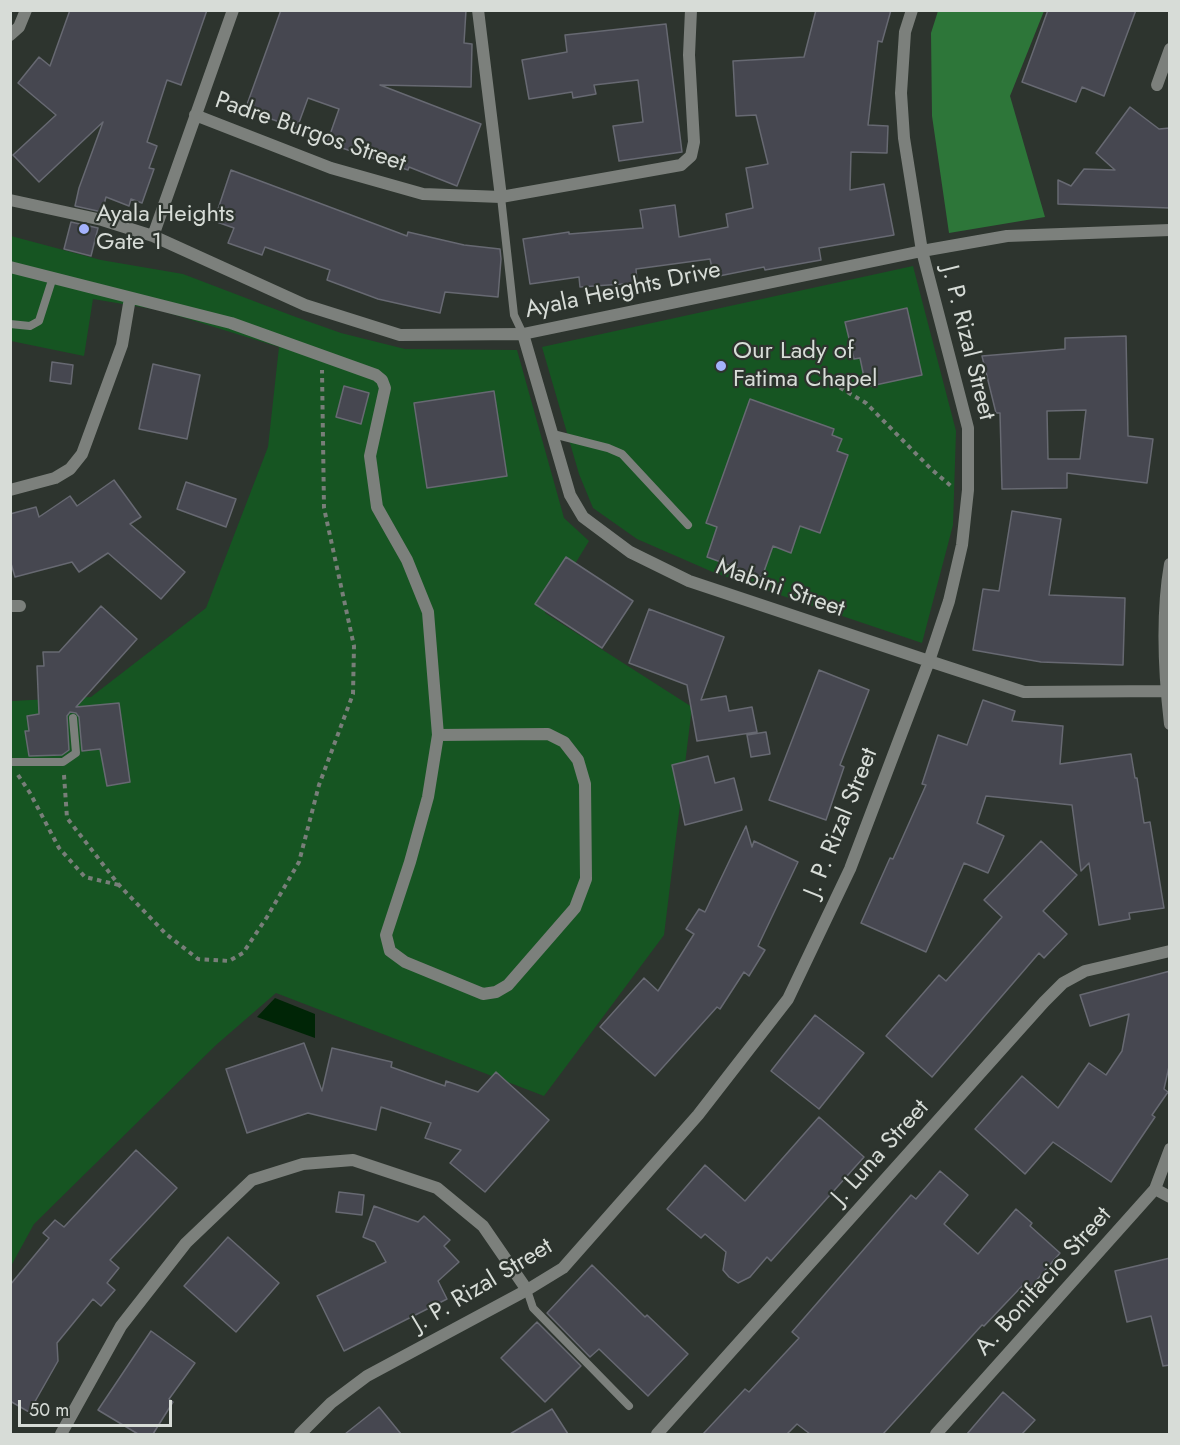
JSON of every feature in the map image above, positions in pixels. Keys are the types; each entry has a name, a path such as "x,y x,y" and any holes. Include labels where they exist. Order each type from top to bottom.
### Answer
{"street":[{"path":"10,35 19,27 26,10"},
{"path":"153,237 233,10"},
{"path":"478,10 501,197"},
{"name":"Padre Burgos Street","path":"195,115 331,168 423,194 501,197 681,165 691,156 694,126 689,55 691,10"},
{"name":"J. P. Rizal Street","path":"300,1434 331,1403 367,1376 527,1290 563,1268 698,1115 788,999 850,869 929,661 949,601 962,545 968,490 968,428 922,251 904,138 901,93 905,32 912,10"},
{"path":"1157,85 1170,49"},
{"name":"Ayala Heights Drive","path":"10,200 102,220 153,237 305,305 400,336 523,334 922,251 1007,236 1170,230"},
{"path":"10,267 231,323 376,375 382,381 385,388 370,456 377,507 407,560 428,612 438,735 428,797 386,935 390,951 405,962 483,994 496,992 508,985 575,908 586,879 585,784 578,760 564,742 548,734 438,735"},
{"path":"10,490 55,478 70,469 82,454 122,345 130,298"},
{"name":"Mabini Street","path":"523,334 570,495 583,517 630,552 689,581 1024,692 1166,691"},
{"path":"1170,564 1165,589 1166,691 1170,724"},
{"name":"J. Luna Street","path":"657,1434 1063,983 1085,971 1170,951"},
{"name":"A. Bonifacio Street","path":"936,1434 1155,1189 1170,1149"},
{"path":"61,1434 121,1326 186,1243 252,1180 292,1167 353,1160 437,1188 483,1226 527,1290"},
{"path":"1155,1189 1170,1197"}],"lane":[{"path":"501,197 514,315 523,334"},
{"path":"10,324 30,326 39,321 53,277"},
{"path":"553,434 608,448 622,454 688,525"},
{"path":"10,762 63,762 76,753 73,718"},
{"path":"527,1290 532,1308 629,1406"}],"path":[{"path":"63,762 67,818 119,885 166,934 198,959 229,961 243,954 299,862 319,784 353,694 354,646 324,508 322,357"},
{"path":"832,383 866,403 931,469 966,498"},
{"path":"17,774 30,793 59,848 85,877 119,885"}],"shaded area":[{"path":"11,236 101,260 183,274 341,333 405,349 517,350 564,518 589,541 545,613 692,707 664,935 544,1096 276,993 216,1045 34,1224 11,1266 11,701 91,697 206,608 268,447 279,347 159,310 93,299 84,356 11,341"},
{"path":"913,266 956,431 953,525 922,643 715,573 637,539 593,508 579,474 542,347"},
{"path":"275,998 315,1014 315,1038 257,1017"}],"green space":[{"path":"938,11 1044,11 1010,96 1045,217 949,233 932,116 931,33"}],"building":[{"path":"70,10 207,10 181,85 167,80 147,142 157,146 149,168 154,169 142,203 131,199 129,206 106,197 102,212 75,206 79,188 103,122 39,182 13,155 56,115 18,83 39,57 50,66"},
{"path":"281,10 466,10 464,43 472,44 471,87 380,85 481,124 457,186 409,167 408,170 327,143 339,109 308,98 297,128 245,110"},
{"path":"816,10 891,10 882,42 878,41 868,125 888,126 887,153 851,152 850,190 884,184 894,235 819,248 821,260 765,270 764,267 714,277 710,259 636,269 637,283 580,287 579,277 530,284 523,239 569,232 569,234 643,228 640,210 675,205 679,237 728,227 726,214 753,208 746,168 768,164 756,115 736,116 733,61 804,57"},
{"path":"1048,10 1136,10 1104,96 1082,87 1076,102 1022,82"},
{"path":"666,24 682,152 619,161 613,126 643,122 638,80 594,85 596,94 573,98 572,92 529,99 522,60 567,52 565,35"},
{"path":"1130,107 1159,129 1170,128 1170,208 1058,204 1058,180 1071,186 1084,169 1115,170 1096,153"},
{"path":"231,170 407,236 408,232 464,245 500,249 498,297 445,292 440,313 378,299 327,280 330,270 265,247 262,255 228,243 234,228 214,221"},
{"path":"71,222 98,228 91,256 64,249"},
{"path":"907,308 922,375 866,387 860,358 854,359 845,322"},
{"path":"1126,336 1128,436 1153,439 1147,483 1067,473 1067,488 1002,489 1000,413 996,413 982,356 1065,349 1065,338","holes":["1086,410 1080,459 1048,459 1047,411"]},
{"path":"52,362 73,365 71,384 50,381"},
{"path":"153,364 200,375 187,439 139,429"},
{"path":"344,386 369,393 361,424 336,417"},
{"path":"494,391 507,476 427,488 414,403"},
{"path":"750,399 834,429 832,435 842,439 837,451 848,455 820,533 800,526 791,553 773,546 762,577 707,557 717,527 706,523"},
{"path":"114,480 141,517 130,524 185,572 161,599 108,553 79,572 72,562 15,577 10,560 10,514 36,507 39,517 70,496 77,506"},
{"path":"186,482 236,499 226,527 177,509"},
{"path":"1012,511 1061,519 1049,595 1125,598 1123,665 1041,662 973,650 983,589 999,591"},
{"path":"566,557 633,601 602,648 535,604"},
{"path":"101,606 137,639 76,707 119,703 130,782 107,786 100,749 82,751 79,717 76,713 70,712 67,716 69,750 62,755 29,756 25,731 29,731 27,716 39,714 37,666 44,666 43,652 59,652"},
{"path":"649,609 724,637 701,700 726,696 729,711 752,707 757,732 697,741 687,685 629,663"},
{"path":"819,670 869,690 840,765 844,767 826,820 769,800"},
{"path":"983,700 1015,711 1012,721 1063,726 1060,764 1131,754 1144,823 1150,822 1164,908 1129,913 1130,919 1099,925 1089,863 1081,871 1072,805 986,796 977,823 1004,836 988,873 964,863 926,952 861,923 926,785 922,784 938,735 967,745"},
{"path":"766,732 770,754 751,757 747,735"},
{"path":"708,756 715,783 734,778 742,810 685,825 672,765"},
{"path":"746,826 752,847 754,841 798,862 758,946 765,950 749,976 744,972 720,1009 717,1007 655,1076 600,1027 644,978 658,991 694,934 686,929 699,909 705,912"},
{"path":"1041,841 1077,875 1043,911 1067,934 1044,958 1039,953 932,1077 886,1036 939,975 946,981 1002,917 984,900"},
{"path":"1170,971 1170,1062 1164,1089 1168,1092 1152,1115 1155,1117 1111,1182 1053,1142 1025,1174 975,1129 1022,1076 1058,1108 1089,1063 1106,1075 1122,1051 1129,1014 1090,1026 1080,995"},
{"path":"815,1015 864,1053 819,1109 771,1071"},
{"path":"304,1043 322,1091 332,1048 392,1062 391,1067 445,1086 446,1081 478,1092 496,1072 549,1120 485,1192 450,1163 461,1150 425,1138 431,1123 381,1107 376,1130 308,1113 247,1133 226,1069"},
{"path":"819,1117 864,1157 771,1261 767,1257 750,1277 738,1283 723,1270 726,1252 705,1234 701,1238 667,1209 705,1165 745,1201"},
{"path":"136,1150 177,1188 110,1260 119,1268 107,1283 115,1290 101,1306 93,1299 57,1343 58,1361 29,1412 10,1401 10,1285 49,1238 43,1233 55,1220 64,1227"},
{"path":"940,1171 968,1195 944,1224 978,1254 1016,1209 1032,1223 1030,1226 1060,1253 1029,1289 1024,1284 984,1326 982,1325 883,1434 810,1434 797,1424 787,1434 703,1434 745,1389 749,1392 799,1338 792,1332 911,1195 916,1199"},
{"path":"339,1192 364,1195 362,1215 336,1212"},
{"path":"374,1206 418,1222 424,1216 450,1240 444,1246 459,1262 438,1281 447,1299 344,1351 317,1296 386,1262 375,1242 363,1237"},
{"path":"228,1237 279,1283 236,1332 184,1286"},
{"path":"1170,1258 1170,1365 1163,1366 1151,1316 1127,1322 1115,1271"},
{"path":"592,1265 645,1317 647,1315 688,1354 648,1396 599,1349 590,1357 547,1313"},
{"path":"537,1322 581,1366 545,1402 501,1358"},
{"path":"151,1331 195,1363 169,1399 173,1402 153,1434 138,1434 98,1410"},
{"path":"1003,1392 1035,1420 1022,1434 967,1434"},
{"path":"379,1407 401,1434 345,1434"},
{"path":"552,1409 568,1434 510,1434"}],"place":[{"name":"Ayala Heights Gate 1","path":"84,229"},
{"name":"Our Lady of Fatima Chapel","path":"721,366"}]}
